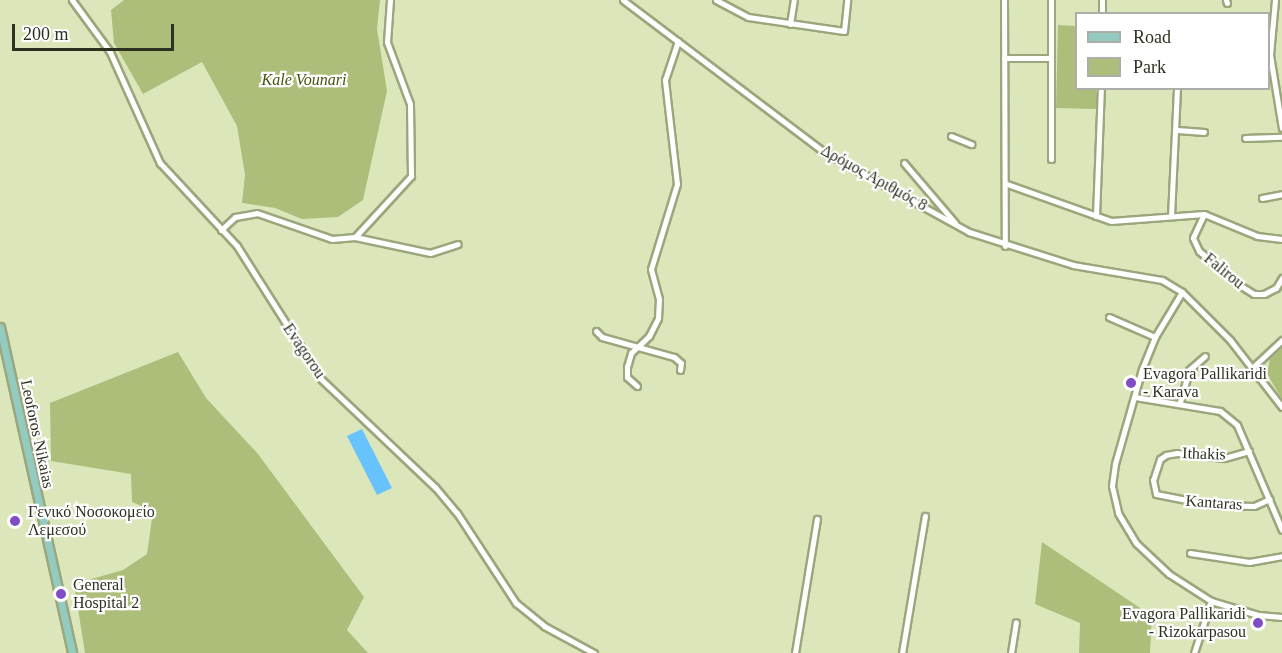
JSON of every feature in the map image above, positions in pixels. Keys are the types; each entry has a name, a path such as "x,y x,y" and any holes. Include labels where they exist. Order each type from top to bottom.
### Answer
{"main road":[{"name":"Leoforos Nikaias","path":"0,327 72,653"}],"street":[{"name":"Evagorou","path":"72,0 110,52 160,163 254,270 321,379 435,486 457,513 516,603 544,626 594,653"},
{"path":"355,237 411,176 410,104 387,42 390,0"},
{"name":"Δρόμος Αριθμός 8","path":"623,0 824,152 956,224 1005,246 1073,265 1162,280 1182,292"},
{"path":"716,0 748,17 844,31 847,0"},
{"path":"790,24 794,0"},
{"path":"1004,0 1007,184 1005,246"},
{"path":"1051,0 1051,159"},
{"path":"1270,47 1275,0"},
{"path":"637,386 626,372 636,348 649,336 658,318 659,299 651,269 677,184 665,80 678,41"},
{"path":"1004,58 1051,58"},
{"path":"1270,59 1280,100 1282,128"},
{"path":"1096,216 1101,90"},
{"path":"1171,216 1177,130 1177,90"},
{"path":"1177,130 1204,132"},
{"path":"951,136 971,144"},
{"path":"1245,138 1282,137"},
{"path":"904,164 956,224"},
{"path":"1007,184 1096,216 1130,221 1204,214 1257,236 1282,239"},
{"path":"1262,198 1282,194"},
{"path":"221,230 235,217 257,213 282,219 322,237 355,237 430,253 458,244"},
{"name":"Falirou","path":"1204,214 1193,238 1199,251 1241,286 1254,294 1264,294 1282,278"},
{"path":"1282,407 1253,367 1182,292 1155,337 1115,464 1112,486 1118,513 1136,543 1169,574 1211,601 1257,615 1282,617"},
{"path":"1109,317 1155,337"},
{"path":"596,331 602,337 636,348 648,347 674,357 681,363 680,370"},
{"path":"1253,367 1282,340"},
{"path":"1180,402 1189,370 1205,356"},
{"path":"1135,397 1180,402 1220,411 1237,425 1282,530"},
{"name":"Ithakis","path":"1156,494 1153,480 1160,459 1166,455 1224,458 1249,451"},
{"name":"Kantaras","path":"1156,494 1212,505 1254,506 1270,499"},
{"path":"902,653 925,516"},
{"path":"795,653 818,519"},
{"path":"1190,554 1249,562 1282,556"},
{"path":"1194,653 1211,601"},
{"path":"1011,653 1016,622"}],"green space":[{"name":"Kale Vounari","path":"124,0 380,0 377,29 387,91 363,200 338,217 302,219 275,208 242,203 245,175 237,126 202,62 143,94 114,43 111,10"},
{"path":"1058,25 1075,26 1075,90 1096,90 1096,109 1056,108"},
{"path":"1282,348 1282,399 1267,374 1270,359"},
{"path":"178,352 206,398 258,454 364,597 347,630 368,653 85,653 74,584 123,570 147,554 153,511 132,502 131,474 51,461 50,403"},
{"path":"1042,542 1152,616 1150,653 1079,653 1080,623 1035,604"}],"water":[{"path":"362,429 392,488 377,495 347,436"}],"place":[{"name":"Evagora Pallikaridi - Karava","path":"1131,383"},
{"name":"Γενικό Νοσοκομείο Λεμεσού","path":"15,521"},
{"name":"General Hospital 2","path":"61,594"},
{"name":"Evagora Pallikaridi - Rizokarpasou","path":"1258,623"}]}
